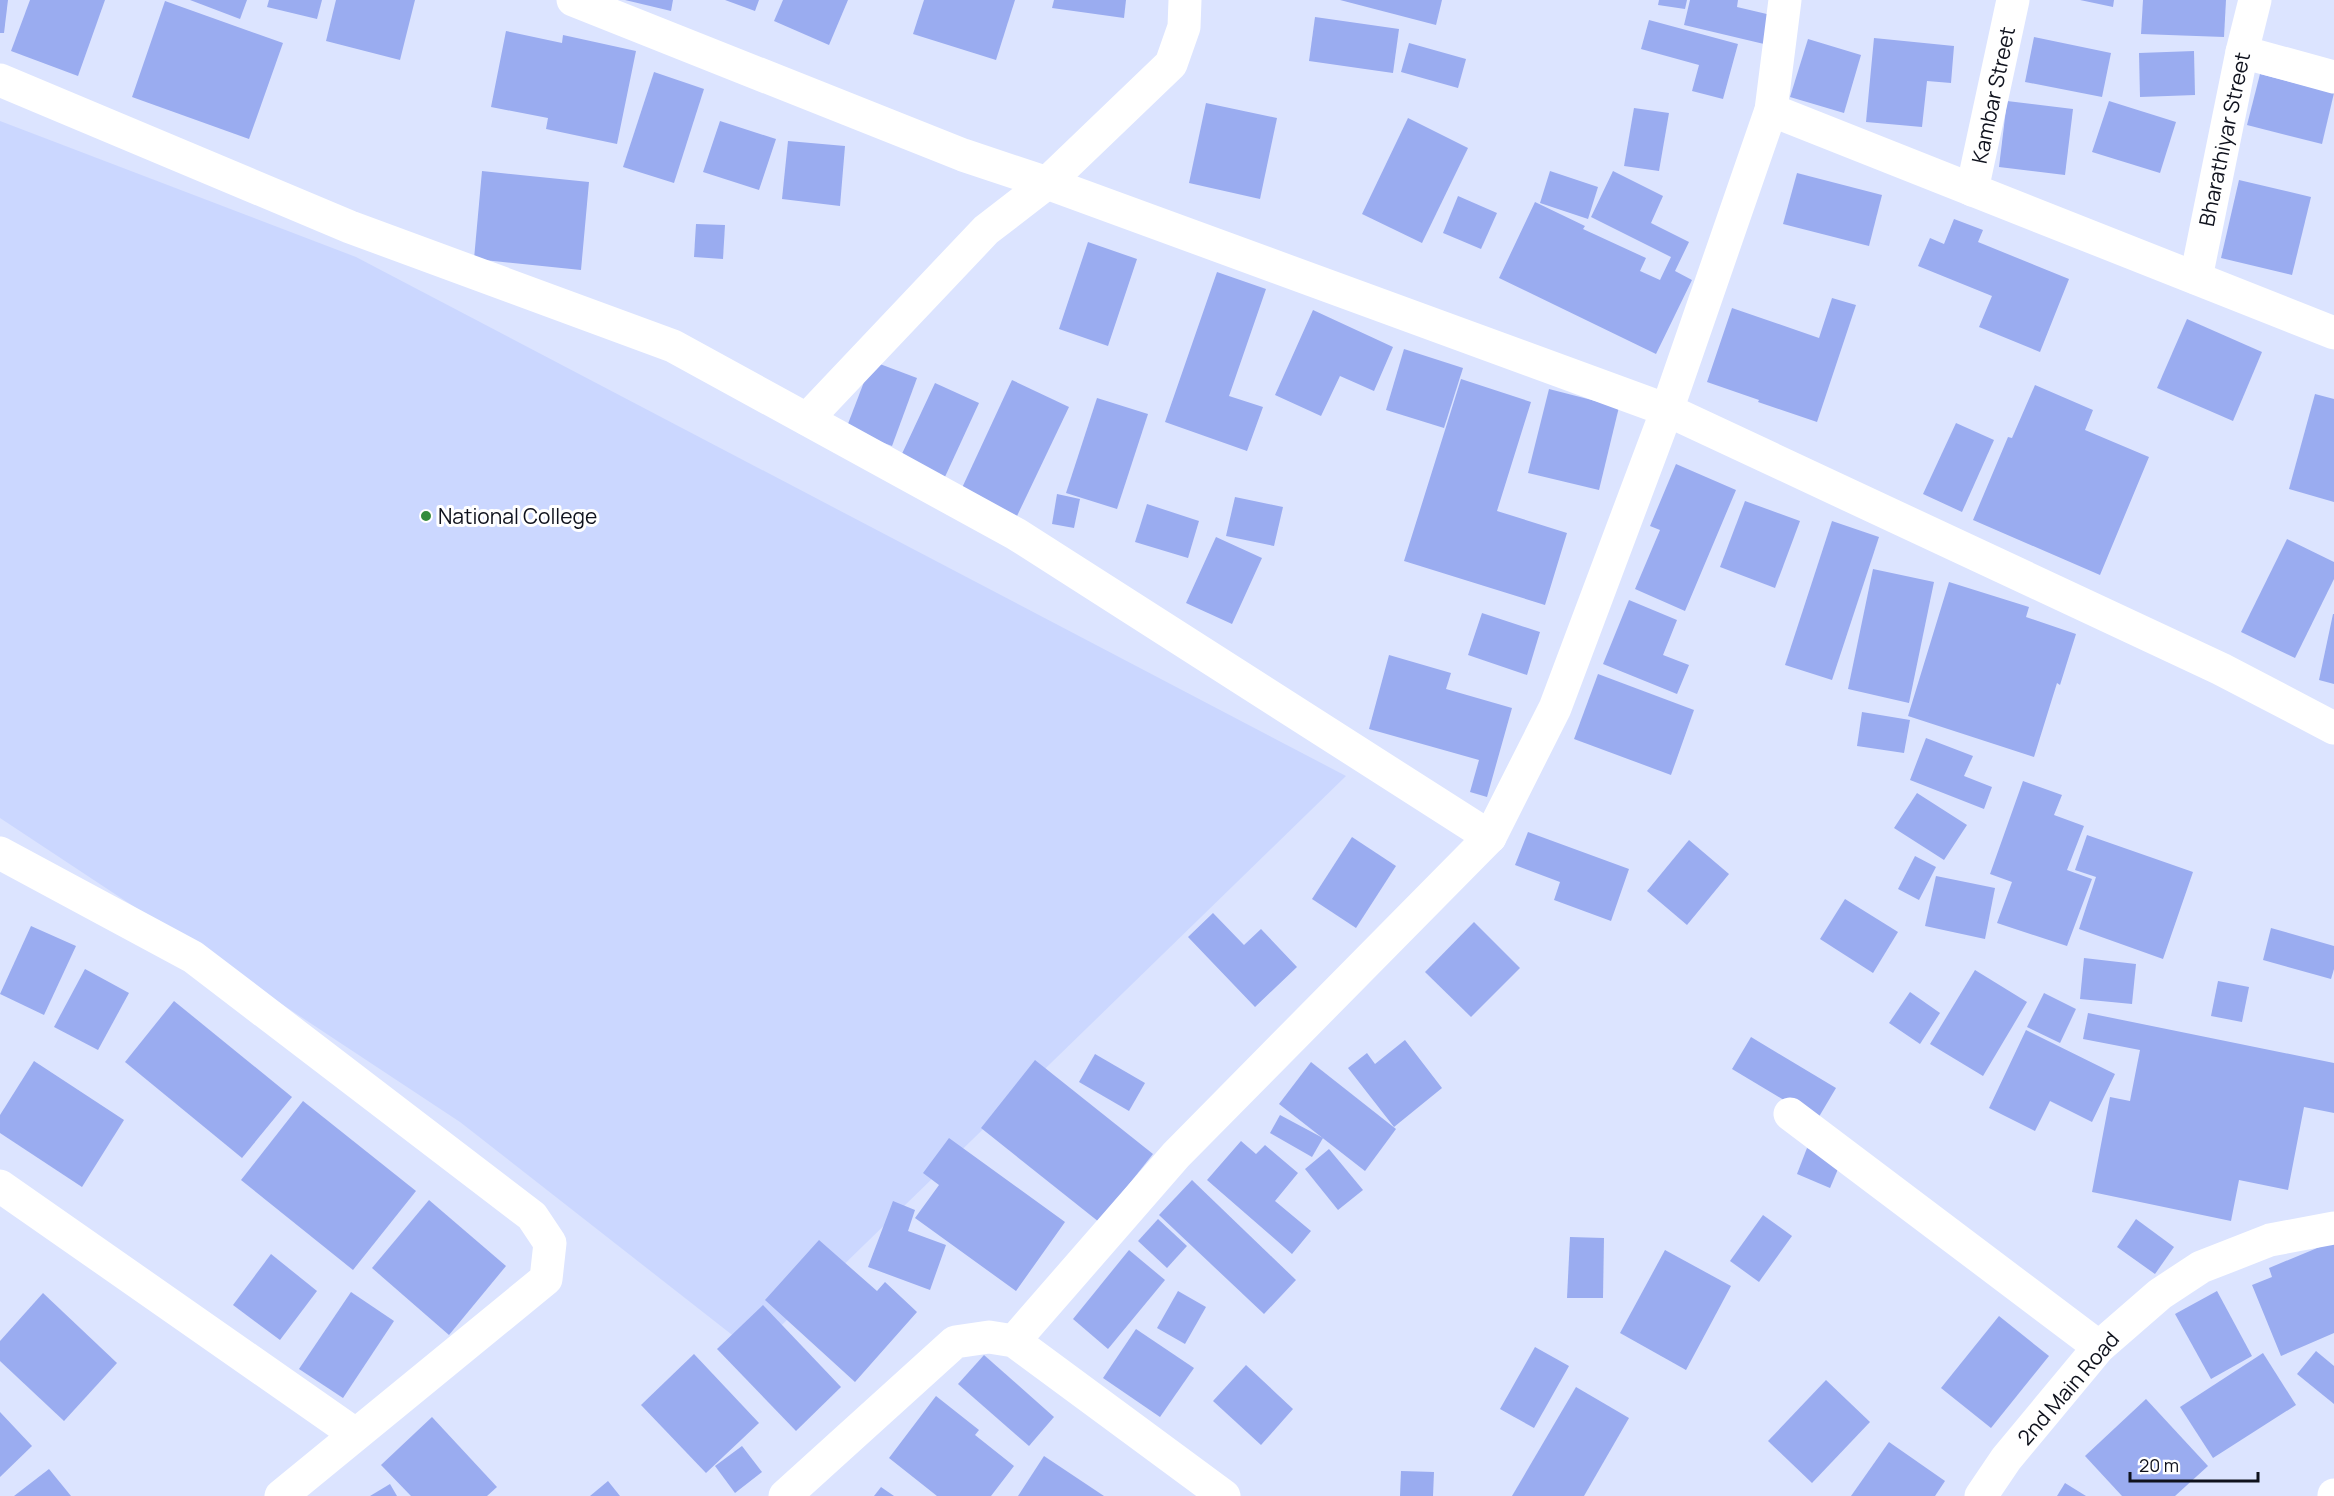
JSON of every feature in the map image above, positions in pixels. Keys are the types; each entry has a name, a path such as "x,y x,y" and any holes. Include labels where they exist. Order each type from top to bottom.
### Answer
{"street":[{"path":"573,0 963,155 1047,183 1667,410 2221,669 2334,728"},
{"path":"807,419 986,230 1047,183 1171,64 1184,27 1185,0"},
{"path":"1014,1341 1176,1155 1490,837 1555,708 1667,410 1771,110 1785,0"},
{"name":"Kambar Street","path":"1972,189 2013,0"},
{"name":"Bharathiyar Street","path":"2196,278 2242,52 2255,0"},
{"path":"2242,52 2334,77"},
{"path":"0,80 350,226 673,346 1016,534 1490,837"},
{"path":"1771,110 2334,333"},
{"path":"0,853 193,957 532,1216 549,1243 546,1279 280,1496"},
{"path":"1790,1114 2099,1347"},
{"path":"0,1186 355,1434"},
{"name":"2nd Main Road","path":"1981,1496 2006,1459 2099,1347 2160,1294 2201,1267 2270,1240 2334,1228"},
{"path":"785,1496 955,1342 989,1337 1014,1341 1224,1496"}],"shaded area":[{"name":"National College","path":"0,121 356,257 1346,776 754,1352 460,1122 0,818"}],"building":[{"path":"0,0 8,0 4,33 0,33"},
{"path":"30,0 105,0 78,76 11,51"},
{"path":"190,0 247,0 240,19"},
{"path":"269,0 322,0 317,19 267,7"},
{"path":"336,0 415,0 400,60 326,41"},
{"path":"625,0 673,0 671,11"},
{"path":"725,0 759,0 755,11"},
{"path":"783,0 848,0 829,45 774,21"},
{"path":"924,0 1015,0 996,60 913,34"},
{"path":"1054,0 1126,0 1124,18 1052,8"},
{"path":"1340,0 1442,0 1436,25"},
{"path":"1659,0 1687,0 1685,9 1658,5"},
{"path":"1690,0 1738,0 1737,7 1771,15 1764,44 1684,25"},
{"path":"2080,0 2114,0 2113,7"},
{"path":"2143,0 2226,0 2224,37 2141,34"},
{"path":"165,1 283,43 249,139 132,97"},
{"path":"1315,17 1399,29 1393,73 1309,61"},
{"path":"1649,20 1738,44 1723,99 1692,91 1699,65 1641,49"},
{"path":"506,31 562,43 563,35 636,51 617,144 546,129 548,118 491,107"},
{"path":"2034,37 2111,53 2102,97 2025,82"},
{"path":"1874,38 1954,46 1951,83 1927,81 1922,127 1866,122"},
{"path":"1808,39 1861,55 1844,113 1790,97"},
{"path":"1409,43 1466,59 1458,88 1401,72"},
{"path":"2194,51 2195,95 2140,97 2139,53"},
{"path":"654,72 704,89 674,183 623,167"},
{"path":"2260,74 2334,93 2322,144 2247,125"},
{"path":"2007,101 2073,109 2065,175 1999,167"},
{"path":"2109,101 2176,122 2160,173 2092,152"},
{"path":"1206,103 1277,118 1260,199 1189,183"},
{"path":"1634,108 1669,113 1659,171 1624,166"},
{"path":"1408,118 1468,148 1422,243 1362,214"},
{"path":"720,121 776,139 759,190 703,172"},
{"path":"788,141 845,146 840,206 782,199"},
{"path":"482,171 589,182 581,270 474,259"},
{"path":"1550,171 1598,187 1588,219 1540,203"},
{"path":"1613,171 1663,196 1651,223 1689,242 1675,271 1692,280 1656,354 1499,278 1535,202 1585,226 1583,229 1646,258 1640,271 1660,280 1671,257 1591,217"},
{"path":"1797,173 1882,195 1869,246 1783,224"},
{"path":"2239,180 2311,197 2292,275 2221,258"},
{"path":"1458,196 1497,213 1481,249 1443,233"},
{"path":"1954,219 1983,230 1978,242 2069,279 2040,352 1979,327 1992,296 1918,266 1930,238 1944,244"},
{"path":"696,224 725,225 723,259 694,257"},
{"path":"1088,242 1137,259 1108,346 1059,329"},
{"path":"1217,272 1266,289 1229,396 1263,407 1247,451 1165,422"},
{"path":"1832,298 1856,305 1817,422 1707,382 1732,308 1819,338"},
{"path":"1313,310 1393,347 1374,391 1340,376 1321,416 1275,395"},
{"path":"2187,319 2262,352 2233,421 2157,388"},
{"path":"1404,349 1463,368 1444,428 1386,410"},
{"path":"872,361 917,378 892,446 846,429"},
{"path":"1461,379 1531,402 1497,511 1567,533 1545,605 1404,561"},
{"path":"1012,380 1069,407 1017,516 961,490"},
{"path":"935,383 979,403 944,479 900,458"},
{"path":"2035,385 2093,410 2085,430 2149,457 2100,575 1973,520 2008,437 2012,438"},
{"path":"1549,389 1619,407 1599,490 1528,473"},
{"path":"2315,394 2334,399 2334,502 2289,489"},
{"path":"1097,398 1148,414 1117,509 1066,493"},
{"path":"1956,423 1994,440 1962,512 1923,494"},
{"path":"1676,464 1736,490 1685,611 1635,589 1660,530 1650,526"},
{"path":"1057,494 1080,499 1074,528 1052,524"},
{"path":"1235,497 1283,507 1274,546 1226,536"},
{"path":"1745,501 1800,521 1775,588 1720,567"},
{"path":"1147,504 1199,521 1188,558 1135,542"},
{"path":"1832,521 1879,537 1832,680 1785,665"},
{"path":"1216,537 1262,558 1232,624 1186,603"},
{"path":"2287,539 2334,562 2334,579 2295,658 2241,632"},
{"path":"1873,569 1934,582 1909,703 1848,689"},
{"path":"1949,582 2029,607 2026,617 2076,634 2060,685 2057,683 2034,757 1908,716"},
{"path":"1629,600 1677,620 1663,655 1689,665 1677,694 1603,664"},
{"path":"1482,613 1540,632 1527,675 1468,655"},
{"path":"2334,614 2334,684 2319,680"},
{"path":"1389,655 1451,673 1446,689 1512,708 1487,797 1470,792 1479,760 1369,729"},
{"path":"1598,674 1694,710 1671,775 1574,739"},
{"path":"1862,712 1910,720 1904,753 1857,746"},
{"path":"1926,738 1973,756 1964,776 1992,787 1984,809 1910,780"},
{"path":"2023,781 2062,795 2054,815 2084,826 2067,870 2092,879 2067,946 1997,923 2012,882 1990,874"},
{"path":"1917,793 1967,825 1944,860 1894,828"},
{"path":"1528,832 1629,869 1611,921 1554,900 1560,882 1515,865"},
{"path":"2087,835 2193,872 2163,959 2079,929 2096,877 2075,870"},
{"path":"1352,837 1396,866 1356,928 1312,899"},
{"path":"1689,840 1729,874 1687,925 1647,891"},
{"path":"1915,856 1936,867 1919,900 1898,889"},
{"path":"1936,876 1995,888 1985,939 1925,926"},
{"path":"1845,899 1898,932 1873,973 1820,939"},
{"path":"1213,913 1244,945 1261,929 1297,967 1255,1007 1188,937"},
{"path":"1474,922 1520,968 1471,1017 1425,972"},
{"path":"31,926 76,946 44,1015 0,994"},
{"path":"2271,928 2334,946 2334,969 2331,979 2263,960"},
{"path":"2084,958 2136,964 2132,1004 2080,999"},
{"path":"85,969 129,993 98,1050 54,1027"},
{"path":"1975,970 2027,1002 1983,1076 1930,1044"},
{"path":"2218,981 2249,987 2242,1022 2211,1016"},
{"path":"1910,992 1940,1013 1920,1044 1889,1023"},
{"path":"2044,993 2076,1009 2060,1043 2027,1027"},
{"path":"174,1001 292,1097 242,1158 125,1062"},
{"path":"2088,1013 2334,1063 2334,1113 2304,1107 2288,1190 2239,1180 2231,1221 2092,1192 2110,1097 2130,1101 2140,1050 2083,1039"},
{"path":"2026,1030 2115,1074 2092,1122 2050,1101 2035,1131 1989,1108"},
{"path":"1751,1037 1836,1088 1817,1120 1732,1069"},
{"path":"1405,1040 1442,1088 1394,1127 1348,1068 1367,1053 1375,1064"},
{"path":"1095,1054 1145,1083 1129,1111 1079,1082"},
{"path":"1035,1060 1153,1154 1099,1222 981,1128"},
{"path":"34,1061 124,1120 82,1187 0,1133 0,1115"},
{"path":"1311,1062 1396,1129 1365,1171 1279,1104"},
{"path":"303,1101 416,1191 353,1270 241,1180"},
{"path":"1280,1115 1323,1138 1312,1157 1270,1133"},
{"path":"949,1138 1065,1222 1016,1291 915,1218 939,1185 923,1173"},
{"path":"1241,1141 1256,1154 1265,1145 1298,1173 1275,1201 1311,1231 1292,1254 1207,1180"},
{"path":"1807,1148 1841,1162 1830,1188 1797,1174"},
{"path":"1329,1149 1363,1190 1338,1210 1305,1169"},
{"path":"1192,1180 1296,1280 1264,1314 1159,1215"},
{"path":"429,1200 506,1266 449,1335 372,1268"},
{"path":"893,1201 915,1210 908,1231 946,1245 930,1290 868,1267"},
{"path":"1763,1215 1792,1236 1759,1282 1730,1261"},
{"path":"1158,1219 1187,1246 1167,1268 1138,1241"},
{"path":"2136,1219 2174,1247 2155,1274 2117,1247"},
{"path":"1570,1237 1604,1238 1603,1298 1567,1298"},
{"path":"819,1240 877,1291 885,1282 917,1312 855,1382 765,1300"},
{"path":"2334,1241 2334,1333 2281,1356 2252,1285 2272,1277 2269,1268"},
{"path":"1129,1250 1165,1280 1108,1349 1073,1319"},
{"path":"1665,1250 1731,1286 1686,1370 1620,1333"},
{"path":"271,1254 317,1291 280,1340 233,1305"},
{"path":"1178,1291 1206,1307 1185,1344 1157,1328"},
{"path":"2217,1291 2252,1356 2211,1379 2175,1314"},
{"path":"351,1292 394,1321 343,1398 299,1369"},
{"path":"43,1293 117,1363 64,1421 0,1361 0,1341"},
{"path":"763,1305 841,1387 796,1431 717,1349"},
{"path":"1999,1316 2049,1356 1991,1428 1941,1388"},
{"path":"1136,1329 1194,1368 1160,1417 1103,1378"},
{"path":"1535,1347 1569,1366 1534,1428 1500,1409"},
{"path":"2316,1351 2334,1366 2334,1404 2297,1374"},
{"path":"2263,1353 2296,1405 2213,1458 2180,1407"},
{"path":"694,1354 759,1423 706,1473 641,1405"},
{"path":"984,1355 1054,1417 1029,1446 958,1384"},
{"path":"1246,1365 1293,1409 1261,1445 1213,1401"},
{"path":"1826,1380 1870,1422 1812,1483 1768,1441"},
{"path":"1576,1387 1629,1418 1584,1496 1512,1496"},
{"path":"936,1396 979,1430 975,1435 1014,1466 991,1496 937,1496 889,1458"},
{"path":"2146,1399 2208,1466 2175,1496 2122,1496 2085,1456"},
{"path":"0,1412 32,1446 0,1477"},
{"path":"432,1417 497,1487 487,1496 411,1496 381,1465"},
{"path":"1889,1442 1945,1481 1935,1496 1851,1496"},
{"path":"742,1446 762,1472 735,1493 715,1466"},
{"path":"1044,1456 1104,1496 1018,1496"},
{"path":"49,1469 71,1496 14,1496"},
{"path":"1401,1471 1434,1472 1433,1496 1400,1496"},
{"path":"608,1481 620,1496 590,1496"},
{"path":"2065,1483 2086,1496 2057,1496"},
{"path":"390,1484 397,1496 370,1496"},
{"path":"881,1487 894,1496 874,1496"}],"place":[{"name":"National College","path":"426,516"}]}
